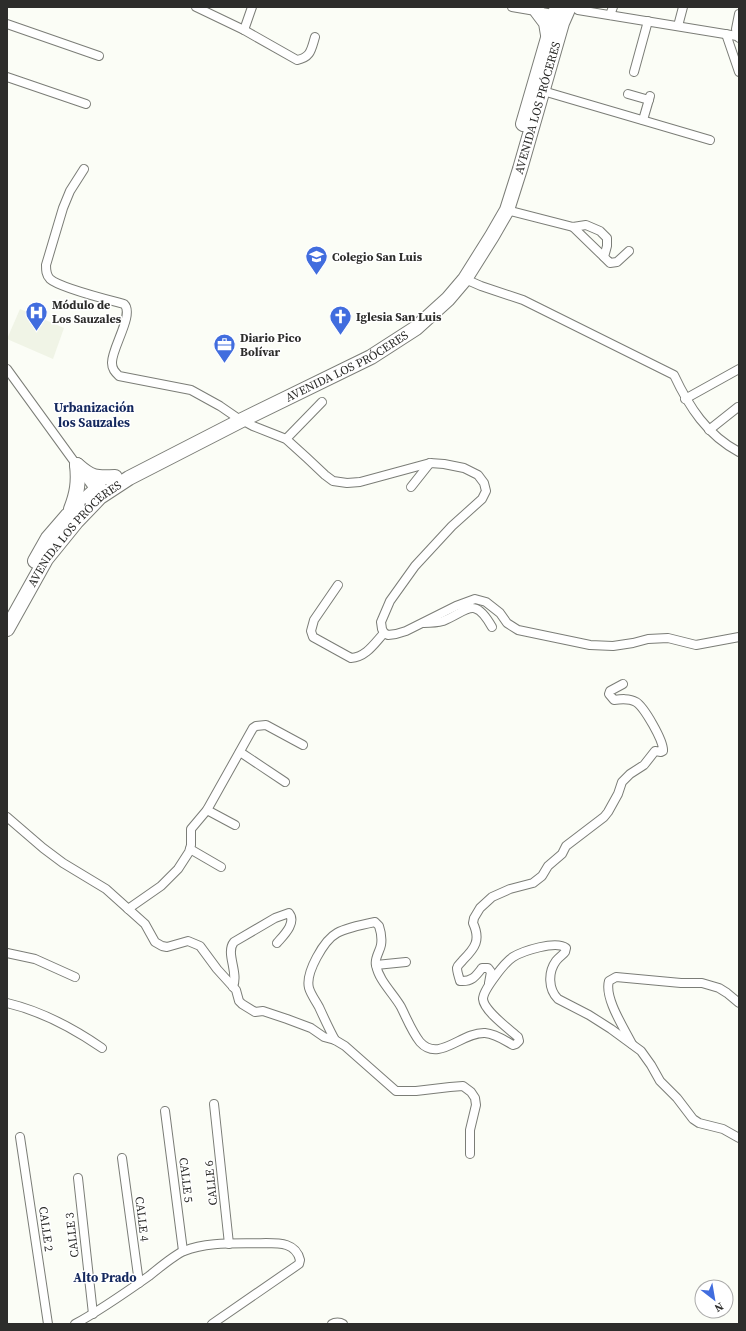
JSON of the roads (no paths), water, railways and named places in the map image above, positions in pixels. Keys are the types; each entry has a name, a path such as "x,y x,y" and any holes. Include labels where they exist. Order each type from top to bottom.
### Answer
{"highway":[{"name":"AVENIDA LOS PRÓCERES","path":"7,610 48,538 70,512 97,494 389,339 429,308 460,275 478,248 499,206 548,37 566,10"},
{"name":"AVENIDA LOS PRÓCERES","path":"7,629 46,559 97,494 115,477 339,374 400,339 437,311 465,279 507,210 566,10"},
{"path":"536,11 546,23 548,37"},
{"path":"77,465 93,477 115,477"},
{"path":"70,512 78,489 77,465"}],"street":[{"path":"196,7 244,30 297,60 305,58 310,53 315,37"},
{"path":"244,30 252,7"},
{"path":"512,7 536,11 611,11 648,21 738,37 736,29 739,14"},
{"path":"678,26 683,7"},
{"path":"634,72 648,21"},
{"path":"7,24 99,56"},
{"path":"726,34 739,72"},
{"path":"7,77 86,104"},
{"path":"543,90 572,100 710,140"},
{"path":"628,94 650,98 643,120"},
{"path":"84,169 70,191 63,208 46,264 46,272 49,278 54,282 124,304 126,306 125,322 111,360 113,369 119,376 191,390 220,406 239,419 286,440 333,481 347,483 360,482 430,463 464,468 478,475 484,483 486,491 482,499 452,526 415,566 390,601 381,622 384,634"},
{"path":"507,210 573,227 586,225 600,231 607,238 604,258"},
{"path":"573,227 610,263 617,262 629,250"},
{"path":"465,279 480,286 523,300 674,375 685,398 709,430 726,445 739,452"},
{"path":"7,369 97,494"},
{"path":"685,398 739,369"},
{"path":"286,440 322,402"},
{"path":"709,430 738,407"},
{"path":"411,486 430,463"},
{"path":"338,585 314,620 311,631 313,637 351,658 358,658 366,654 384,634"},
{"path":"384,634 396,634 406,631 456,606 475,599 486,602 500,613 508,623 518,630 590,645 613,646 648,639 668,638 696,645 739,637"},
{"path":"421,623 436,623 463,610 471,608 478,609 484,614 492,627"},
{"path":"335,1040 309,987 309,976 312,965 317,956 336,933 375,922 379,926 381,939 381,946 375,961 380,976 397,1001 421,1042 428,1048 436,1050 446,1048 469,1035 485,1033 495,1035 513,1045 519,1041 518,1037 492,1014 483,999 489,984 491,972 488,968 482,968 478,976 472,979 460,981 458,971 459,964 471,952 476,943 477,935 473,923 474,918 480,908 496,895 510,889 533,883 542,876 548,866 562,854 566,846 604,817 618,794 622,782 644,765 655,751 664,751 656,729 642,707 634,701 626,699 614,700 610,697 609,694 614,688 623,684"},
{"path":"128,909 161,886 178,869 190,849 192,829 207,810 253,728 266,725 303,745"},
{"path":"240,752 285,782"},
{"path":"207,810 234,825"},
{"path":"7,816 62,863 106,889 145,924 155,942 167,947 188,941 200,946 217,969 233,986 237,992 240,1002 248,1008 255,1012 263,1011 287,1019 311,1028 324,1037 335,1040 345,1046 396,1091 416,1091 463,1086 471,1092 475,1098 476,1105 470,1130 470,1154"},
{"path":"190,849 220,867"},
{"path":"233,986 235,969 231,954 232,944 275,918 289,913 292,918 291,923 287,931 277,943"},
{"path":"489,984 512,958 527,951 543,947 564,946 566,948 565,952 557,960 550,973 551,989 555,996 606,1026 641,1051 652,1065 660,1081 677,1098 693,1119 699,1123 722,1130 739,1138"},
{"path":"7,953 35,959 75,977"},
{"path":"376,965 406,962"},
{"path":"633,1046 616,1013 608,993 610,981 616,978 681,983 702,983 719,988 739,1003"},
{"path":"7,1003 23,1007 46,1016 102,1048"},
{"name":"CALLE 6","path":"214,1104 229,1244"},
{"name":"CALLE 5","path":"165,1111 183,1251"},
{"name":"CALLE 2","path":"20,1137 48,1324"},
{"name":"CALLE 4","path":"122,1158 139,1283"},
{"name":"CALLE 3","path":"78,1178 94,1314"},
{"path":"75,1324 94,1314 183,1251 201,1246 229,1244 284,1244 289,1245 295,1250 300,1260 298,1264 212,1324"},
{"path":"332,1324 334,1322 343,1324"}],"place":[{"name":"Colegio San Luis","path":"317,276"},
{"name":"Módulo de Los Sauzales","path":"36,332"},
{"name":"Iglesia San Luis","path":"341,336"},
{"name":"Diario Pico Bolívar","path":"225,364"}],"district":[{"name":"Urbanización los Sauzales","path":"94,414"},
{"name":"Alto Prado","path":"105,1277"}]}
